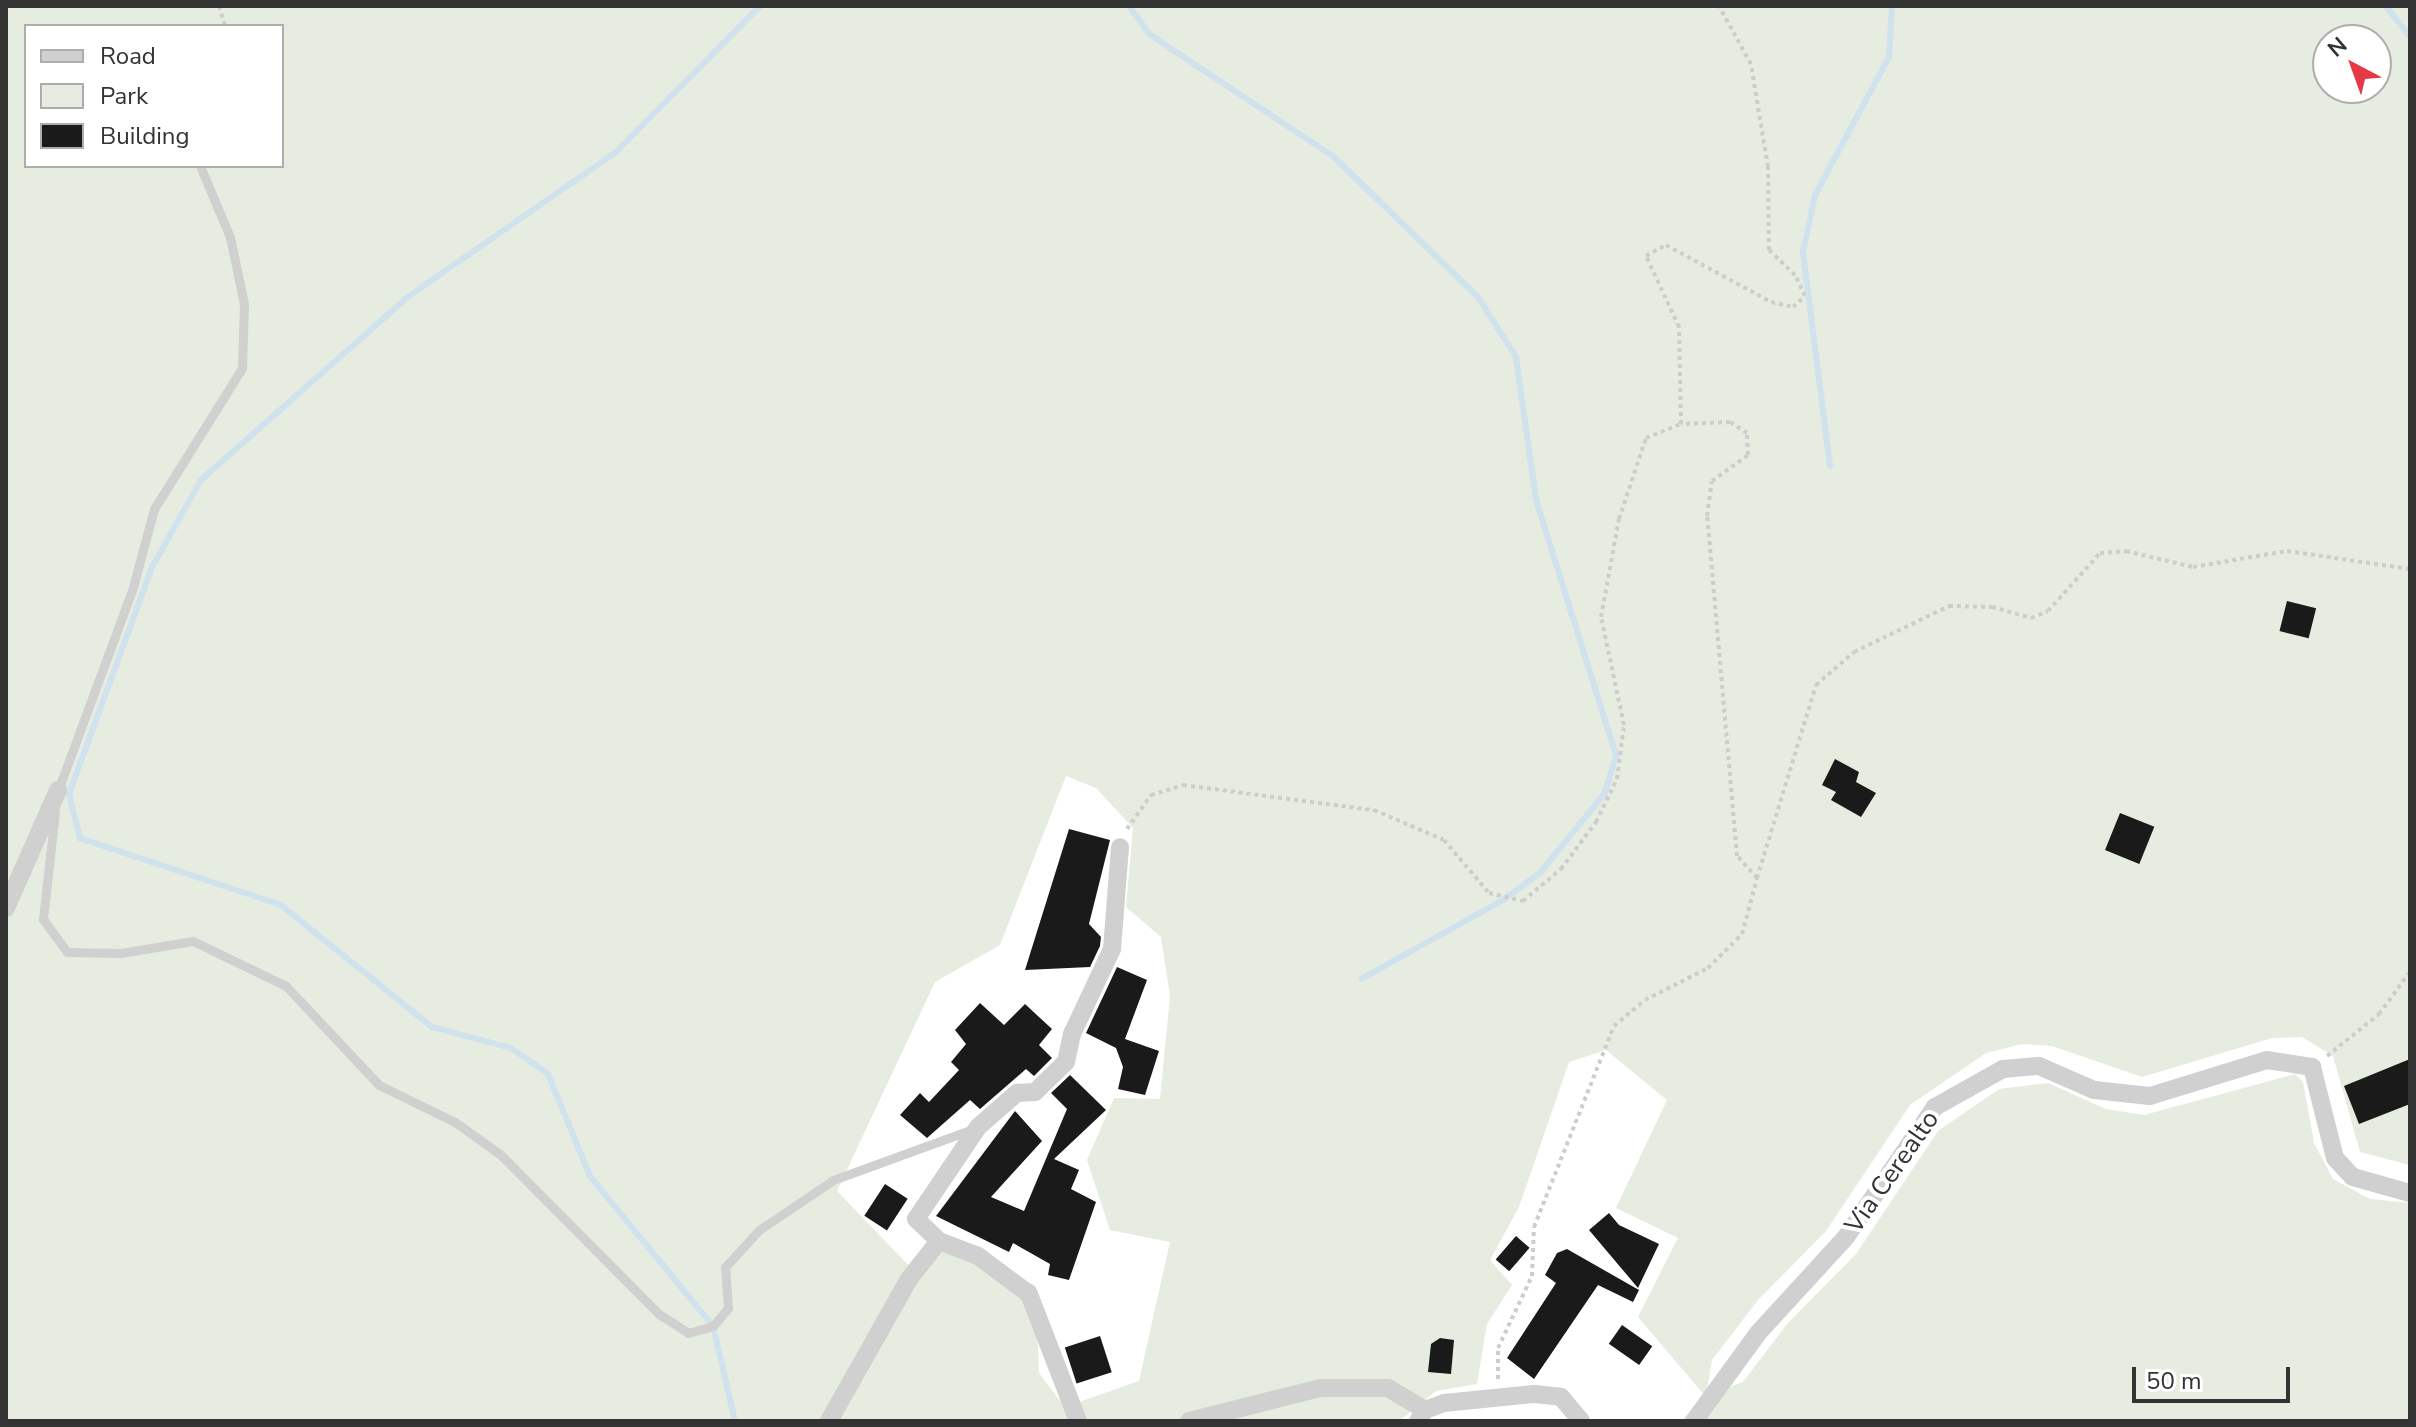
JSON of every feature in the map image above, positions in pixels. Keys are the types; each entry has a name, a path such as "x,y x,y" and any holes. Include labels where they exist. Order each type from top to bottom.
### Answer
{"street":[{"path":"6,908 58,790"},
{"path":"1078,1421 1029,1294 978,1256 939,1241 916,1219 978,1127 1017,1093 1035,1092 1066,1062 1072,1034 1112,949 1120,847"},
{"name":"Via Cerealto","path":"1694,1421 1759,1332 1846,1237 1935,1107 2015,1068 2039,1066 2094,1090 2150,1096 2267,1060 2312,1067"},
{"path":"2312,1067 2335,1158 2353,1177 2410,1193"},
{"path":"829,1421 909,1279 939,1241"},
{"path":"1189,1421 1320,1388 1388,1388 1421,1416 1498,1395 1561,1397 1581,1421"}],"lane":[{"path":"201,168 230,237 244,304 242,368 154,509 133,587 58,790 43,919 67,952 121,953 193,941 286,986 379,1085 455,1122 501,1155 659,1314 688,1333 713,1326 728,1308 725,1267 759,1230 833,1180 978,1127"}],"path":[{"path":"1681,424 1679,327 1646,256 1666,245 1771,302 1793,307 1805,296 1795,275 1769,250 1768,167 1751,64 1719,6"},
{"path":"1120,847 1132,815 1151,795 1183,785 1256,794 1374,810 1444,840 1489,893 1523,901 1561,869 1596,822 1617,779 1624,725 1601,617 1619,519 1646,438 1681,424 1730,422 1747,433 1748,455 1712,481 1707,516 1737,856 1757,878"},
{"path":"1498,1395 1498,1348 1532,1276 1534,1227 1614,1026 1645,1000 1708,968 1742,934 1816,685 1854,652 1949,606 1992,607 2031,618 2048,611 2100,553 2126,551 2193,567 2287,551 2410,569"},
{"path":"2312,1067 2379,1014 2410,972"}],"green space":[{"path":"6,6 2410,6 2410,1165 2360,1152 2333,1056 2302,1037 2272,1038 2142,1077 2052,1046 2022,1044 1986,1053 1910,1105 1826,1231 1758,1300 1712,1360 1706,1396 1743,1382 1787,1324 1856,1254 1938,1131 1999,1089 2048,1083 2106,1109 2144,1115 2295,1074 2303,1082 2314,1143 2333,1179 2370,1199 2410,1203 2410,1421 1681,1421 1706,1397 1638,1317 1678,1238 1616,1208 1667,1100 1606,1050 1569,1062 1519,1207 1490,1260 1512,1285 1487,1324 1477,1384 1436,1391 1399,1421 6,1421","holes":["1066,776 1096,788 1133,828 1126,907 1161,937 1170,996 1160,1099 1114,1098 1087,1160 1110,1230 1170,1242 1139,1381 1065,1407 1039,1373 1036,1286 935,1237 913,1270 837,1191 935,982 1000,945"]}],"building":[{"path":"2287,601 2316,608 2309,638 2280,631"},
{"path":"1835,759 1859,772 1856,782 1876,793 1861,817 1831,800 1836,792 1822,785"},
{"path":"2120,813 2154,827 2139,864 2105,850"},
{"path":"1069,829 1110,840 1089,924 1101,937 1100,946 1090,967 1025,970"},
{"path":"1117,967 1147,980 1125,1039 1159,1051 1145,1095 1118,1089 1123,1067 1116,1048 1086,1033"},
{"path":"980,1003 1004,1025 1025,1004 1052,1029 1039,1045 1052,1058 1034,1076 1026,1069 980,1109 970,1100 927,1138 900,1115 920,1093 929,1102 959,1070 951,1062 966,1044 955,1030"},
{"path":"2410,1059 2410,1104 2359,1124 2344,1086"},
{"path":"1070,1075 1106,1110 1054,1159 1079,1170 1071,1189 1096,1202 1069,1280 1048,1275 1050,1264 1013,1243 1009,1252 936,1216 1015,1111 1042,1141 991,1197 1024,1211 1067,1109 1051,1093"},
{"path":"885,1184 908,1199 887,1231 864,1216"},
{"path":"1609,1213 1619,1225 1659,1244 1638,1288 1589,1230"},
{"path":"1516,1236 1530,1248 1509,1271 1496,1259"},
{"path":"1567,1249 1639,1290 1633,1302 1598,1285 1534,1379 1507,1358 1556,1283 1545,1275 1557,1253"},
{"path":"1622,1325 1652,1346 1639,1365 1609,1344"},
{"path":"1100,1336 1112,1372 1077,1384 1065,1347"},
{"path":"1440,1338 1454,1340 1451,1374 1428,1372 1431,1344"}],"waterway":[{"path":"735,1421 713,1326 590,1176 548,1074 511,1048 432,1027 281,905 80,838 69,794 152,567 201,480 409,296 615,153 760,6"},
{"path":"1129,6 1149,34 1334,157 1478,297 1516,357 1536,500 1616,756 1605,793 1540,873 1503,900 1361,979"},
{"path":"1830,466 1803,252 1815,195 1889,57 1892,6"},
{"path":"2386,6 2410,37"}]}
